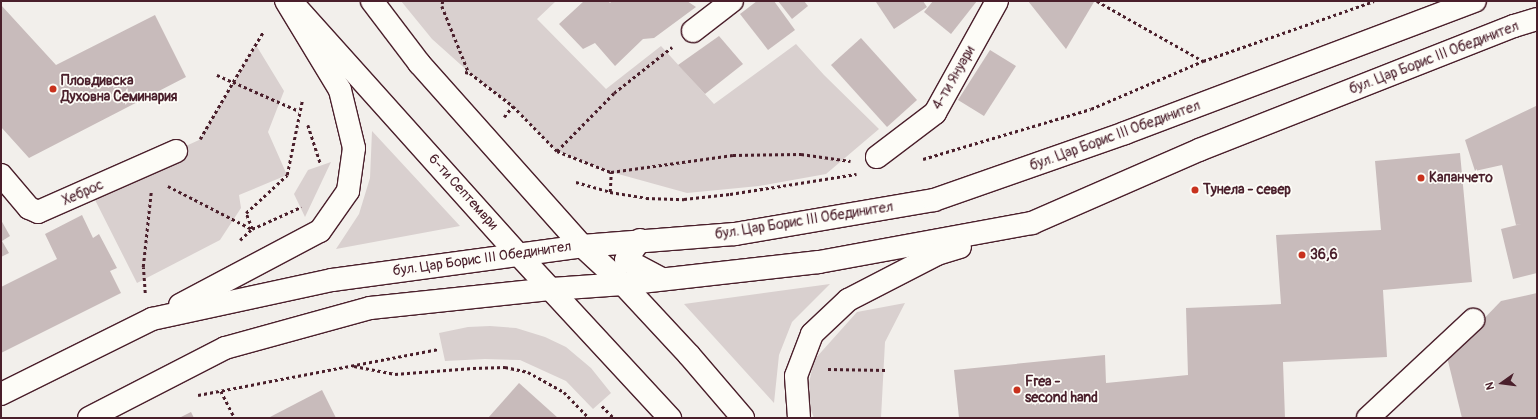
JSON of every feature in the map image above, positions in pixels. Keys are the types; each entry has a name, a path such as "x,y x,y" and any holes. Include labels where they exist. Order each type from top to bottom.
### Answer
{"main road":[{"path":"152,319 320,231 348,191 354,148 340,90 286,1"},
{"name":"6-ти Септември","path":"290,1 518,254 670,418"},
{"path":"372,1 419,63 582,246 623,284 689,354 743,418"},
{"path":"693,31 732,1"},
{"name":"4-ти Януари","path":"877,157 935,113 997,1"},
{"name":"бул. Цар Борис III Обединител","path":"1,394 152,319 332,280 582,246 640,240 735,234 934,200 1125,133 1475,1"},
{"name":"бул. Цар Борис III Обединител","path":"90,418 225,348 370,308 552,289 623,284 819,262 1032,223 1199,150 1514,26 1537,19"},
{"path":"1514,26 1537,24"},
{"name":"Хеброс","path":"1,175 29,208 38,212 176,152"},
{"path":"798,418 796,376 812,334 848,300 937,254 1032,223"},
{"path":"640,240 626,260 661,280"},
{"path":"1368,418 1473,320"}],"path":[{"path":"443,1 442,6 470,73 513,106 557,151 611,172 733,155 801,154 856,162 877,157"},
{"path":"1097,1 1203,61 1374,1"},
{"path":"557,151 614,94 693,31"},
{"path":"176,152 199,140 263,32"},
{"path":"462,72 470,73"},
{"path":"217,75 299,111"},
{"path":"252,228 246,213 287,175 302,101"},
{"path":"501,120 513,106"},
{"path":"308,125 320,163"},
{"path":"576,182 610,192 611,172"},
{"path":"162,184 167,185 252,228"},
{"path":"152,291 146,294 142,275 153,189"},
{"path":"237,243 252,228 301,207"},
{"path":"191,396 439,349"},
{"path":"352,365 395,374 505,367 528,372 564,392 589,418"},
{"path":"823,369 886,370"},
{"path":"221,390 235,418"},
{"path":"602,406 614,418"}],"shaded area":[{"path":"401,1 556,1 537,19 606,89 661,46 714,104 796,44 824,75 879,129 826,174 759,186 687,193 611,172 555,150 513,106 470,73 432,39"},
{"path":"256,45 284,91 268,132 287,175 239,195 241,208 220,240 137,283 90,190 199,140"},
{"path":"372,131 460,226 336,249 359,214 370,178"},
{"path":"331,162 305,217 294,194 308,170"},
{"path":"830,284 792,322 779,355 774,403 684,304"},
{"path":"905,303 885,342 881,418 814,418 806,397 814,360 857,312"},
{"path":"490,326 516,328 545,337 566,347 591,368 611,393 593,409 566,381 520,360 485,359 445,361 439,333 468,327"}],"building":[{"path":"584,1 608,1 610,3 612,1 687,1 696,7 654,38 643,39 615,66 595,43 583,49 559,24"},
{"path":"757,1 774,1 795,30 768,50 740,14"},
{"path":"778,1 804,1 808,6 792,19"},
{"path":"923,1 927,7 894,29 876,2"},
{"path":"933,1 977,1 951,34 924,12"},
{"path":"1028,1 1091,1 1094,2 1066,49"},
{"path":"1,5 56,65 155,15 186,77 29,158 1,127"},
{"path":"719,36 743,64 705,94 678,65"},
{"path":"861,38 917,100 887,127 831,65"},
{"path":"990,50 1016,66 984,116 958,100"},
{"path":"1536,106 1537,273 1513,279 1501,229 1521,224 1516,225 1502,165 1475,171 1465,140"},
{"path":"1460,153 1472,282 1383,290 1387,357 1283,362 1285,418 959,418 954,370 1105,355 1106,383 1188,375 1186,308 1281,304 1276,235 1381,230 1375,161"},
{"path":"82,215 93,238 99,234 117,268 110,271 121,293 1,353 1,287 57,259 45,234"},
{"path":"1,220 10,236 2,241 9,253 1,257"},
{"path":"1537,293 1537,418 1462,418 1447,357 1501,301"},
{"path":"519,383 558,418 488,418"},
{"path":"322,390 336,418 270,418 270,417"},
{"path":"191,412 194,418 179,418"}],"place":[{"name":"Пловдивска Духовна Семинария","path":"53,89"},
{"name":"Капанчето","path":"1421,178"},
{"name":"Тунела - север","path":"1195,190"},
{"name":"36,6","path":"1302,255"},
{"name":"Frea - second hand","path":"1017,390"}]}
